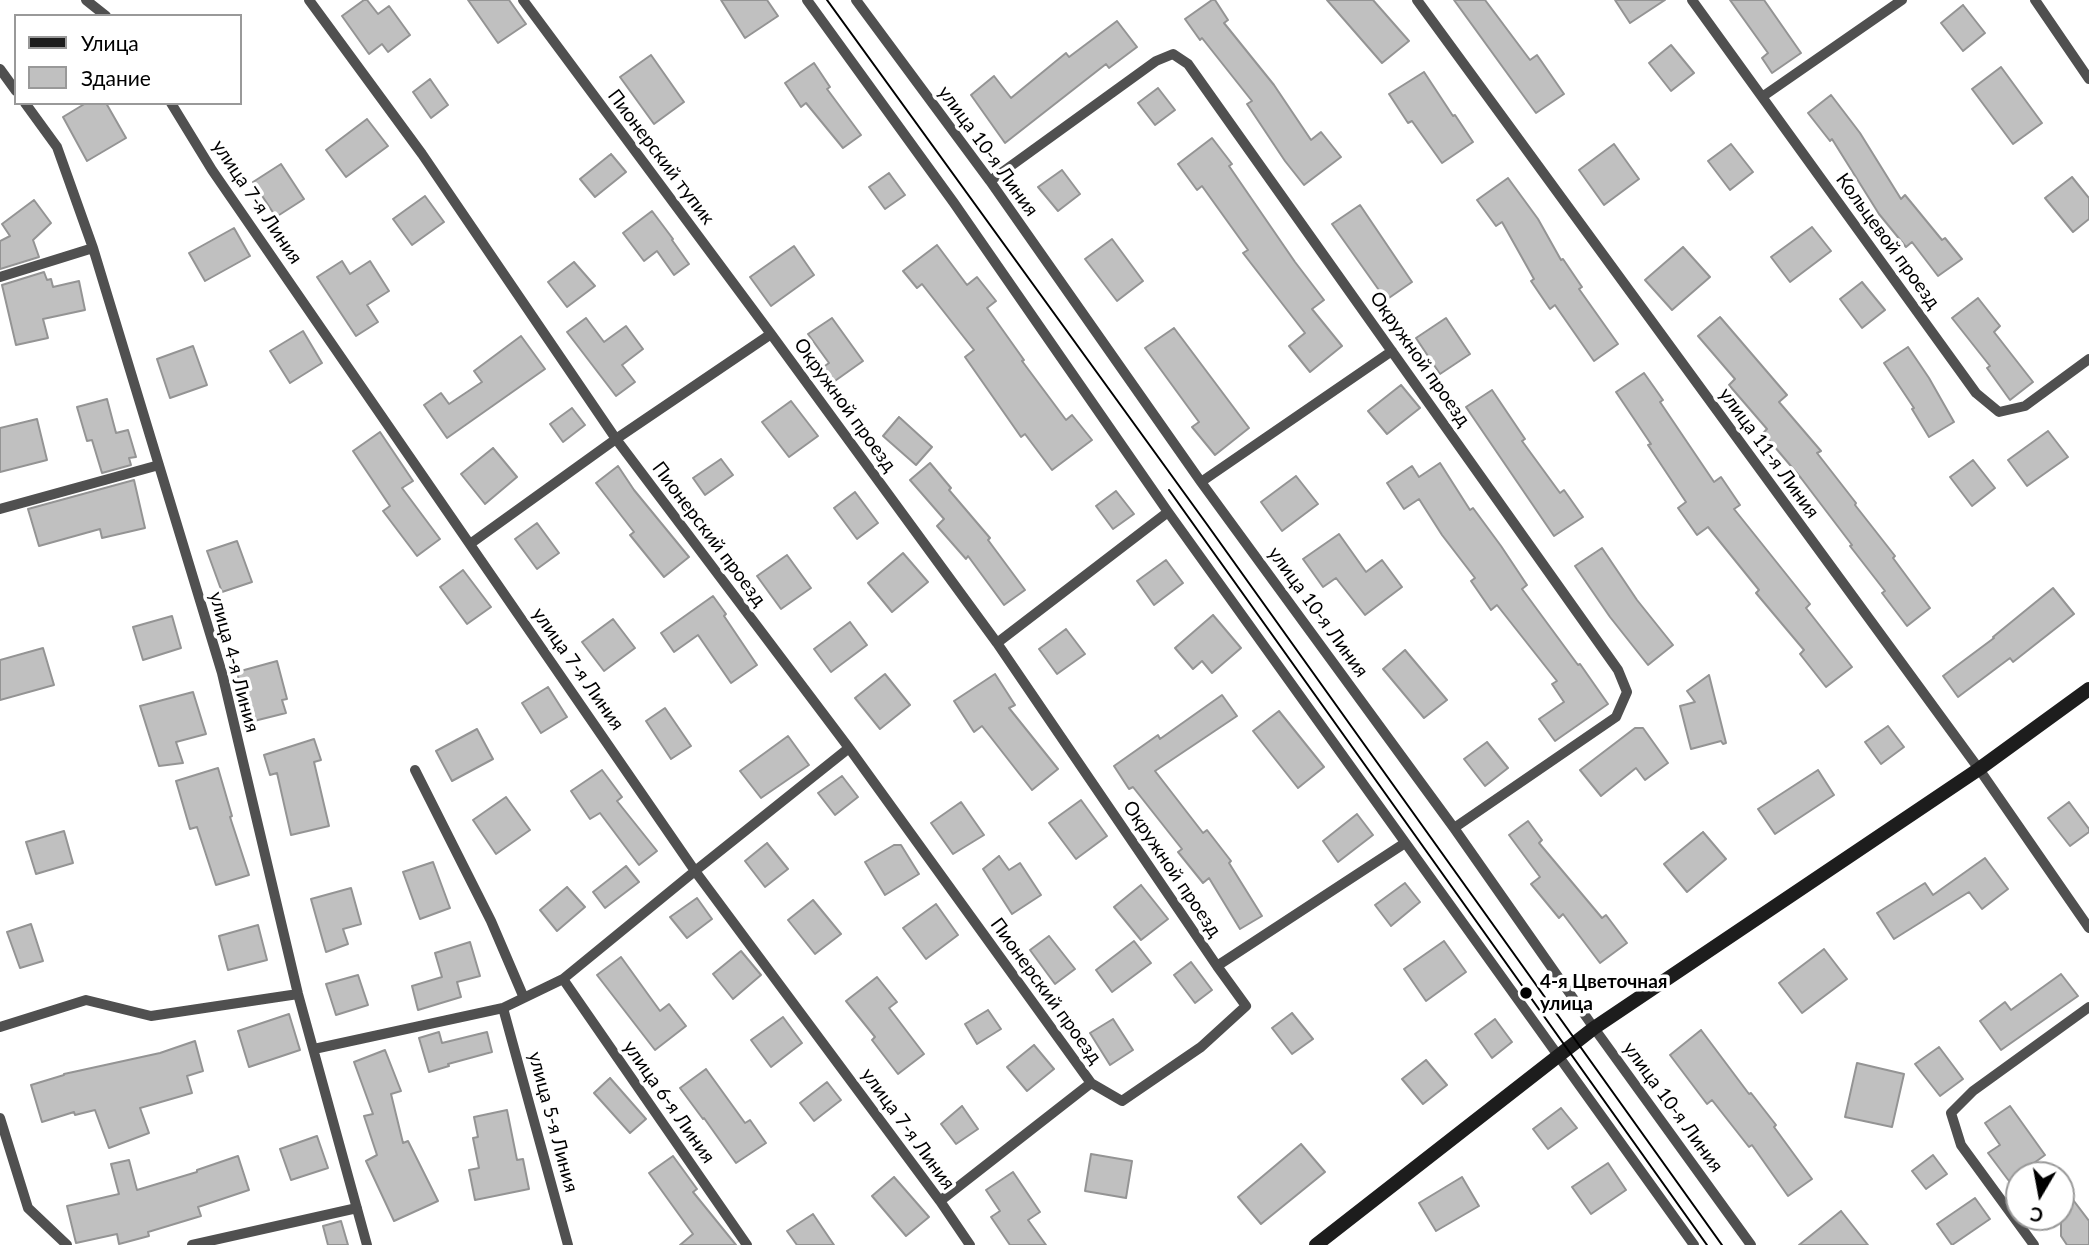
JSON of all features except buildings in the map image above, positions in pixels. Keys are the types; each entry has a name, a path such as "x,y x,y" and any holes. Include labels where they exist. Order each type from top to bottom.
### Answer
{"street":[{"path":"1317,1245 1594,1028 1979,769 2089,689"}],"lane":[{"path":"86,0 104,14"},
{"name":"Пионерский проезд","path":"309,0 422,154 616,439 849,748 1091,1083"},
{"name":"Пионерский тупик","path":"523,0 771,334"},
{"path":"807,0 962,215 1168,512 1694,1245"},
{"name":"улица 10-я Линия","path":"856,0 990,181 1200,482 1454,828 1751,1245"},
{"name":"улица 11-я Линия","path":"1417,0 1979,769 2089,928"},
{"name":"Кольцевой проезд","path":"1692,0 1976,393 1999,412 2025,406 2089,359"},
{"path":"1762,97 1902,0"},
{"path":"2035,0 2089,79"},
{"name":"Окружной проезд","path":"990,181 1156,61 1173,54 1188,64 1618,670 1628,692 1616,717 1454,828"},
{"path":"0,69 14,88"},
{"name":"улица 4-я Линия","path":"26,105 57,147 93,248 222,673 298,994 367,1245"},
{"name":"улица 7-я Линия","path":"171,105 212,170 695,871 970,1245"},
{"path":"0,277 93,248"},
{"path":"470,544 616,439 771,334"},
{"name":"Окружной проезд","path":"771,334 997,643 1217,966 1405,843"},
{"path":"1200,482 1392,351"},
{"path":"0,509 159,465"},
{"path":"997,643 1168,512"},
{"path":"314,1049 503,1009 563,979 849,748"},
{"path":"415,770 491,921 524,998"},
{"path":"940,1201 1091,1083 1122,1101 1202,1046 1246,1006 1217,966"},
{"name":"улица 6-я Линия","path":"563,979 747,1245"},
{"path":"0,1027 86,1000 151,1016 298,994"},
{"path":"2034,1245 1961,1145 1951,1113 1973,1091 2089,1007"},
{"name":"улица 5-я Линия","path":"503,1009 568,1245"},
{"path":"0,1118 28,1208 67,1245"},
{"path":"192,1245 357,1208"}],"tram line":[{"path":"827,0 1206,523 1722,1245"},
{"path":"1169,490 1707,1245"}],"place":[{"name":"4-я Цветочная улица","path":"1526,993"}]}
